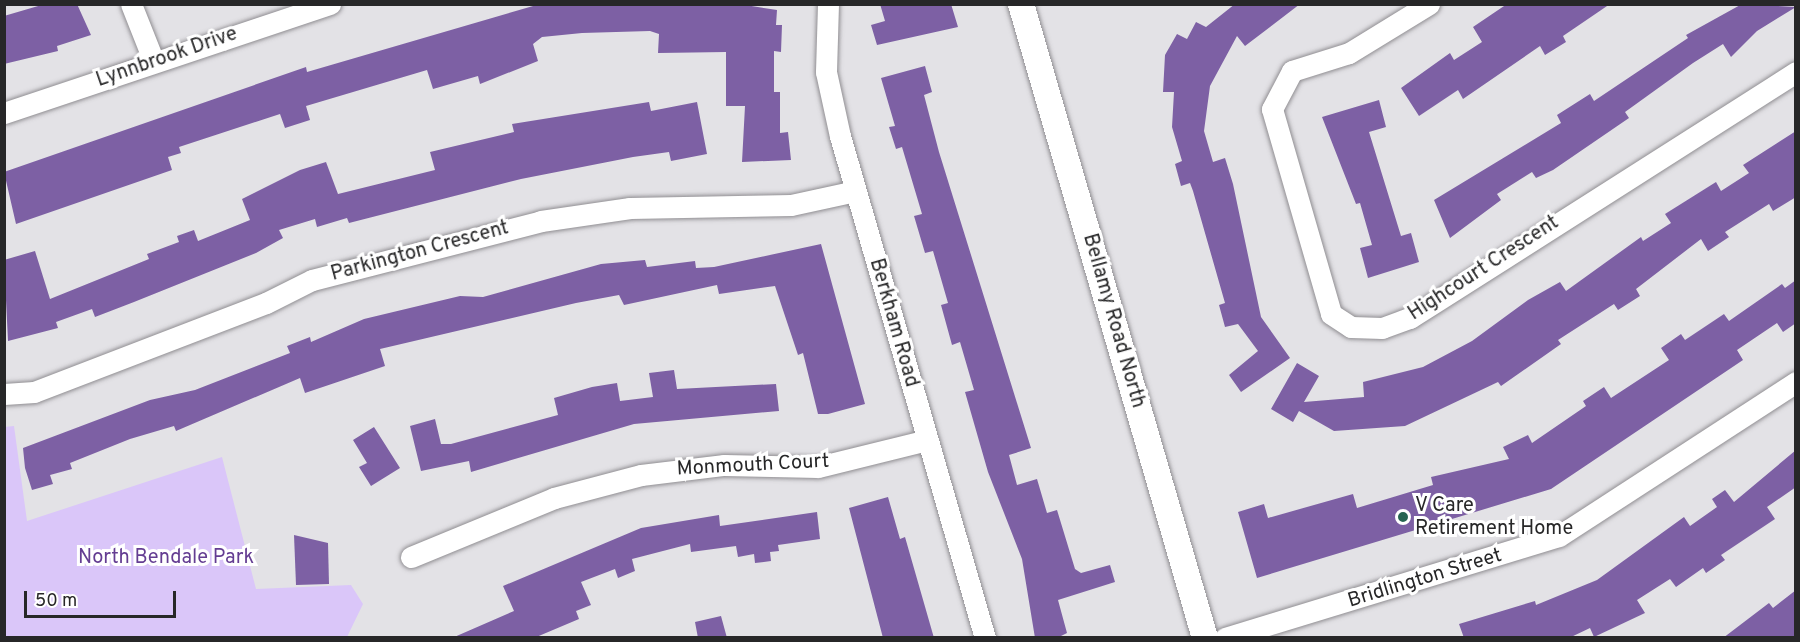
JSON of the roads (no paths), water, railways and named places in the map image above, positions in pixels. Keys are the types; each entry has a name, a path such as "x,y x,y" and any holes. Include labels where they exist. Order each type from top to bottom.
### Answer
{"street":[{"path":"131,4 154,62"},
{"name":"Lynnbrook Drive","path":"4,113 330,4"},
{"name":"Berkham Road","path":"828,4 826,72 855,191 985,638"},
{"name":"Bellamy Road North","path":"1021,4 1205,638"},
{"name":"Highcourt Crescent","path":"1429,4 1349,53 1292,71 1272,109 1331,314 1351,327 1382,328 1410,318 1796,72"},
{"name":"Parkington Crescent","path":"4,394 34,393 266,303 312,280 541,221 611,209 791,205 855,191"},
{"name":"Bridlington Street","path":"1226,638 1559,537 1796,382"},
{"name":"Monmouth Court","path":"411,557 554,498 641,475 724,465 818,467 927,440"}],"place":[{"name":"V Care Retirement Home","path":"1403,517"}],"park label":[{"name":"North Bendale Park","path":"166,558"}]}
